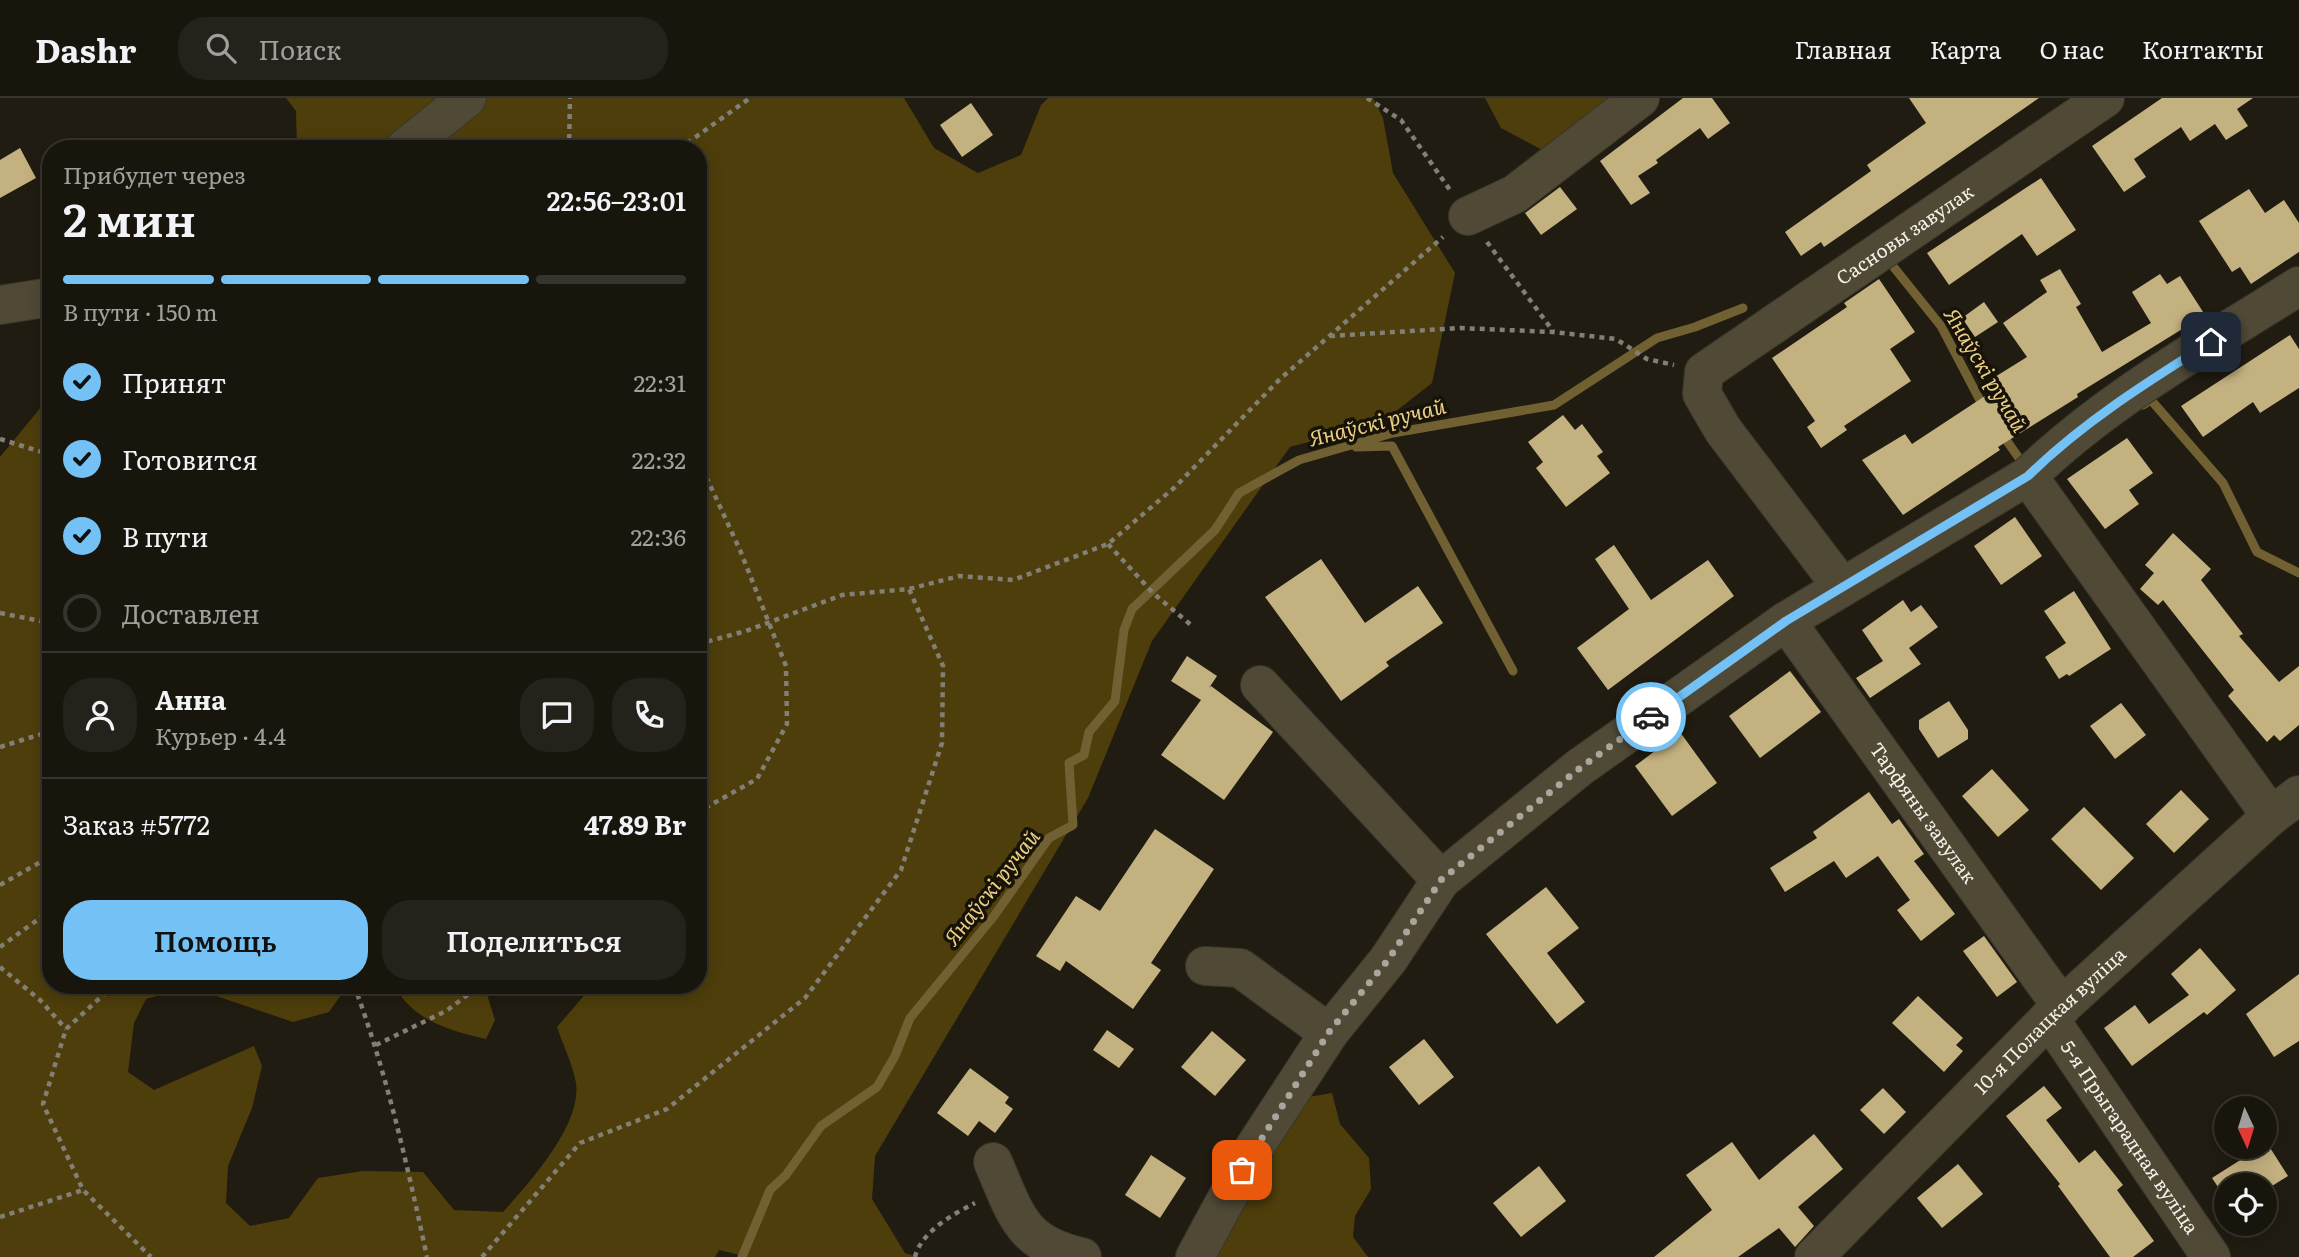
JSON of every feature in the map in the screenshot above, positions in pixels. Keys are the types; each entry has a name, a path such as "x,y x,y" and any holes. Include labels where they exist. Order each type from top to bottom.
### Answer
{"street":[{"path":"415,140 467,98"},
{"path":"1468,215 1515,194 1640,98"},
{"name":"Сасновы завулак","path":"1842,587 1723,430 1702,394 1704,372 2105,98"},
{"path":"1195,1257 1254,1148 1329,1032 1388,960 1441,880 1580,768 1786,621 2028,476 2059,445 2145,383 2299,286"},
{"path":"0,305 42,298"},
{"path":"2028,476 2285,805"},
{"name":"Тарфяны завулак","path":"1786,621 2055,1012"},
{"path":"1260,685 1441,880"},
{"name":"10-я Полацкая вуліца","path":"1814,1257 2055,1012 2285,805"},
{"path":"1205,967 1240,968 1329,1032"},
{"name":"5-я Прыгарадная вуліца","path":"2055,1012 2211,1257"},
{"path":"993,1162 1025,1230 1054,1251 1082,1257"}],"path":[{"path":"569,140 570,98"},
{"path":"692,140 750,98"},
{"path":"1367,98 1401,120 1553,332"},
{"path":"707,641 767,623 842,595 909,589 959,576 1013,580 1108,544 1175,487 1280,379 1468,215"},
{"path":"1329,336 1460,328 1553,332 1616,339 1647,359"},
{"path":"0,439 42,452"},
{"path":"707,478 740,550 786,666 788,724 757,779 707,807"},
{"path":"1108,544 1153,593 1191,625"},
{"path":"482,1257 580,1143 667,1109 805,998 901,870 942,743 943,666 909,589"},
{"path":"0,613 42,621"},
{"path":"0,747 42,735"},
{"path":"0,885 42,861"},
{"path":"0,947 42,917"},
{"path":"0,967 40,1000 66,1029"},
{"path":"104,994 66,1029 43,1104 83,1190 151,1257"},
{"path":"357,994 376,1045 400,1129 427,1257"},
{"path":"376,1045 446,1011 469,994"},
{"path":"0,1217 83,1190"},
{"path":"915,1257 918,1247 949,1216 978,1202 1012,1205"}],"shaded area":[{"path":"286,98 904,98 934,148 978,173 1021,155 1041,105 1048,98 1373,98 1383,118 1393,173 1455,273 1432,383 1382,422 1290,447 1152,641 1088,798 875,1156 872,1199 905,1253 917,1257 748,1257 719,1250 715,1257 0,1257 0,457 42,406 42,994 164,994 146,999 134,1023 128,1072 154,1090 254,1046 262,1066 252,1108 228,1166 226,1203 250,1226 289,1218 318,1178 363,1171 423,1172 454,1210 503,1212 552,1152 571,1117 576,1099 576,1083 557,1027 585,994 707,994 707,140 297,140 296,111"},
{"path":"1485,98 1624,98 1548,153 1501,128"},
{"path":"211,994 342,994 329,1012 293,1022"},
{"path":"400,994 487,994 495,1020 486,1039 433,1022 411,1007"},
{"path":"1332,1093 1340,1124 1369,1158 1371,1189 1355,1216 1353,1237 1368,1257 1212,1257 1302,1098"}],"building":[{"path":"1683,98 1712,98 1730,123 1708,139 1700,128 1656,160 1658,163 1638,176 1650,193 1631,205 1600,161"},
{"path":"1909,98 2039,98 1824,247 1821,242 1801,256 1785,232 1871,171 1867,165 1926,123"},
{"path":"2162,98 2253,98 2237,109 2248,126 2226,140 2215,124 2190,141 2181,127 2134,159 2146,177 2124,192 2092,146"},
{"path":"971,103 993,135 962,157 940,125"},
{"path":"20,148 36,178 0,198 0,160"},
{"path":"2041,178 2076,230 2037,256 2022,234 1949,285 1927,253"},
{"path":"1560,187 1577,209 1541,235 1525,213"},
{"path":"2249,189 2265,213 2284,200 2299,223 2299,252 2251,284 2240,267 2232,272 2199,221"},
{"path":"2060,269 2081,304 2076,307 2102,352 2151,323 2132,292 2160,274 2167,284 2180,276 2205,315 2077,394 2078,397 1998,447 2000,450 1903,515 1862,460 1905,434 1912,444 1988,394 1982,385 2027,357 2003,323 2047,292 2040,280"},
{"path":"1879,279 1915,332 1890,349 1911,381 1844,426 1847,430 1821,448 1807,427 1815,421 1772,358 1847,307 1844,303"},
{"path":"1984,302 1998,322 1975,337 1962,318"},
{"path":"2290,335 2299,349 2299,388 2260,413 2253,402 2203,437 2181,406"},
{"path":"1563,415 1575,430 1582,424 1603,452 1597,456 1610,473 1566,507 1536,468 1543,462 1528,442"},
{"path":"2127,438 2153,473 2129,490 2139,504 2105,529 2067,479"},
{"path":"2015,517 2042,556 2001,585 1974,546"},
{"path":"2173,533 2211,569 2201,580 2243,634 2239,636 2279,682 2299,666 2299,725 2280,741 2274,735 2267,742 2228,696 2234,690 2163,600 2158,605 2140,589 2154,573 2145,565"},
{"path":"1614,545 1651,600 1708,560 1734,596 1608,690 1577,648 1629,609 1595,559"},
{"path":"1321,559 1365,623 1418,586 1443,623 1386,662 1389,666 1341,701 1265,597"},
{"path":"2074,591 2111,649 2069,676 2067,674 2059,679 2045,657 2066,643 2044,611"},
{"path":"1903,600 1911,612 1921,605 1938,627 1909,648 1921,664 1870,698 1856,678 1883,661 1862,630"},
{"path":"1187,656 1217,676 1209,688 1211,686 1273,732 1224,800 1161,755 1201,700 1171,681"},
{"path":"1790,671 1821,712 1760,758 1729,716"},
{"path":"1949,701 1968,730 1968,739 1938,758 1919,729 1919,720"},
{"path":"2121,703 2146,735 2115,759 2090,726"},
{"path":"1680,732 1717,783 1672,816 1635,766"},
{"path":"1992,769 2029,810 1998,837 1962,796"},
{"path":"2181,790 2209,819 2174,853 2146,824"},
{"path":"1869,792 1892,824 1899,819 1924,854 1914,861 1955,914 1921,941 1897,910 1910,900 1878,856 1846,878 1834,861 1785,892 1770,868 1817,838 1813,832"},
{"path":"2084,807 2134,858 2101,890 2051,839"},
{"path":"1155,829 1214,869 1151,963 1161,970 1133,1009 1066,961 1060,971 1036,956 1076,896 1100,911"},
{"path":"1546,887 1579,928 1547,953 1585,1002 1557,1024 1486,934"},
{"path":"1984,936 2017,982 1997,997 1963,951"},
{"path":"2200,948 2236,990 2207,1015 2204,1012 2132,1066 2104,1028 2135,1005 2149,1024 2189,995 2171,974"},
{"path":"2299,974 2299,1041 2274,1057 2246,1014"},
{"path":"1918,996 1963,1038 1956,1045 1963,1051 1944,1072 1892,1023"},
{"path":"1107,1030 1134,1049 1119,1068 1093,1050"},
{"path":"1212,1031 1246,1060 1215,1096 1181,1067"},
{"path":"1424,1039 1454,1077 1419,1105 1389,1067"},
{"path":"970,1068 1009,1097 1005,1103 1013,1109 995,1133 979,1121 968,1136 937,1113"},
{"path":"2044,1086 2062,1108 2046,1120 2079,1163 2095,1150 2123,1185 2117,1190 2154,1241 2133,1257 2110,1257 2058,1186 2060,1184 2006,1116"},
{"path":"1883,1088 1906,1112 1884,1134 1860,1110"},
{"path":"1814,1134 1843,1169 1798,1207 1814,1226 1795,1247 1779,1228 1738,1257 1654,1257 1712,1210 1686,1175 1732,1142 1759,1180"},
{"path":"1151,1155 1186,1178 1160,1218 1125,1195"},
{"path":"2242,1159 2277,1159 2288,1176 2277,1183 2277,1173 2220,1173"},
{"path":"1958,1164 1983,1194 1942,1228 1917,1198"},
{"path":"1539,1166 1566,1201 1521,1237 1493,1203"}],"waterway":[{"name":"Янаўскі ручай","path":"1892,265 1941,326 1984,408"},
{"name":"Янаўскі ручай","path":"742,1257 770,1190 786,1175 821,1126 877,1087 895,1056 910,1018 994,916 1049,838 1073,825 1069,763 1084,755 1089,732 1115,701 1124,630 1132,609 1215,530 1239,493 1299,460 1393,433 1554,405 1657,338 1695,327 1743,308"},
{"name":"Янаўскі ручай","path":"2143,405 2151,400 2223,483 2257,552 2299,573"},
{"name":"Янаўскі ручай","path":"2002,434 2021,461"},
{"path":"1356,447 1392,446 1513,671"}],"way so far":[{"path":"1242,1170 1329,1032 1388,960 1441,880 1580,768 1651,717"}],"route":[{"path":"1651,717 1786,621 2028,476 2059,445 2145,383 2211,342"}]}
